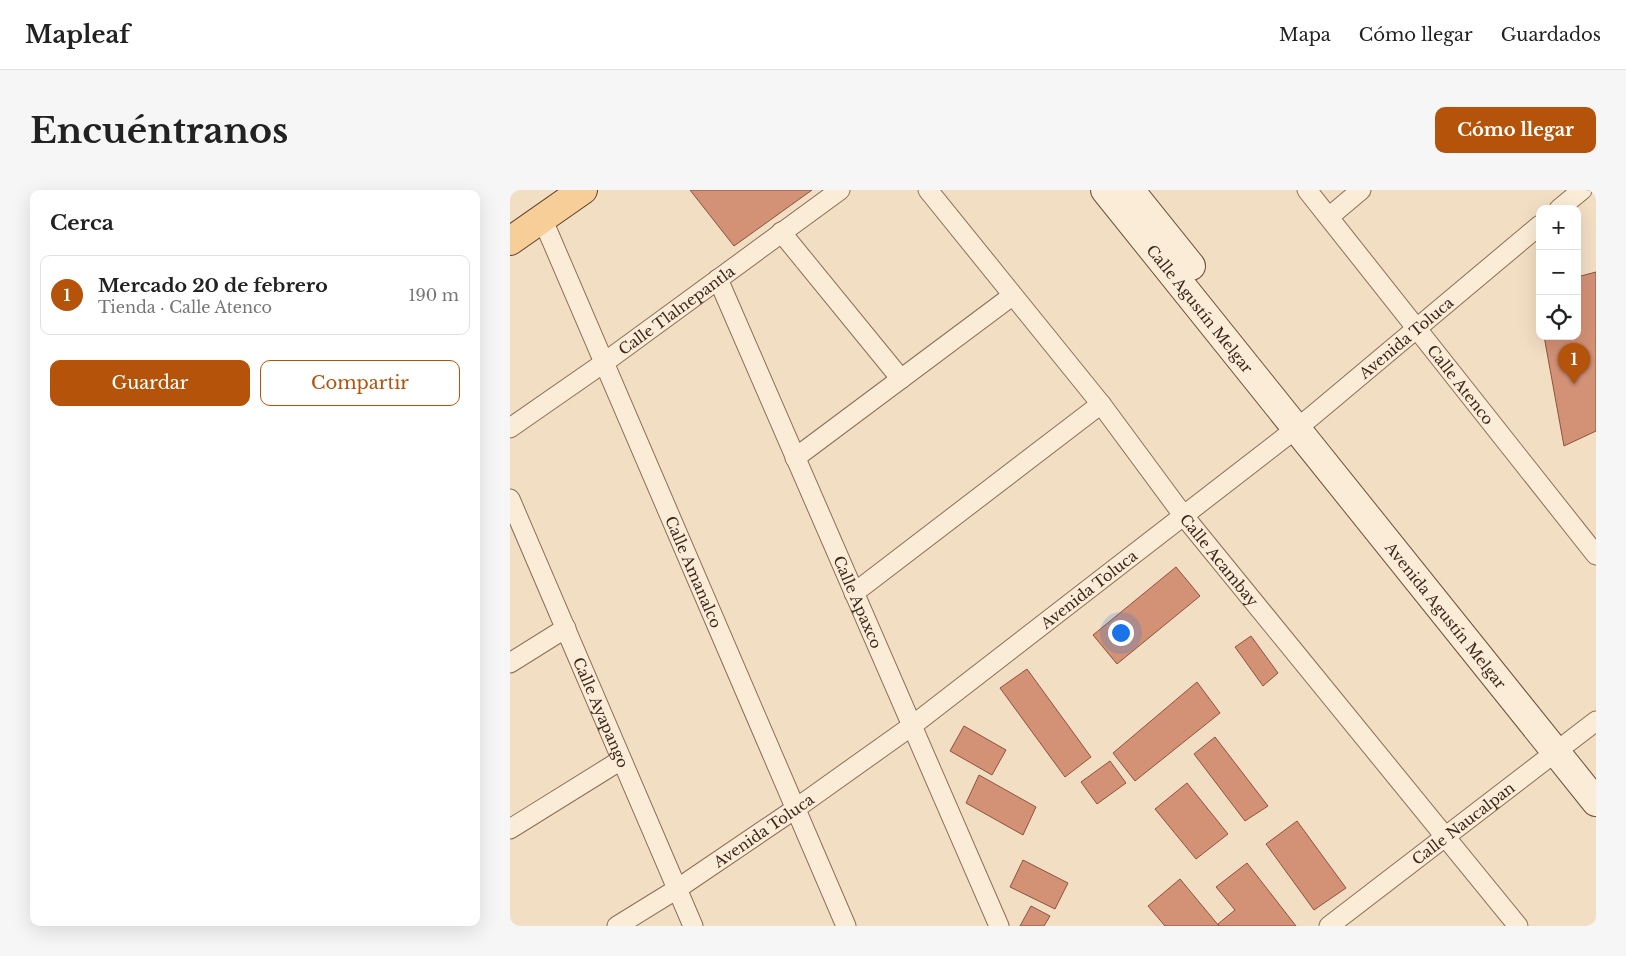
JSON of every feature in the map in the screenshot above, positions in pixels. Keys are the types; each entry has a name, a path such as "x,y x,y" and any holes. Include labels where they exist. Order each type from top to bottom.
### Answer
{"main road":[{"path":"510,241 583,190"}],"street":[{"name":"Calle Tlalnepantla","path":"510,428 840,190"},
{"name":"Calle Acambay","path":"928,190 1101,404 1183,515 1444,838 1518,926"},
{"name":"Calle Agustín Melgar","path":"1105,190 1304,422"},
{"name":"Calle Agustín Melgar","path":"1130,190 1304,422"},
{"name":"Calle Atenco","path":"1306,190 1596,555"},
{"path":"1329,217 1361,190"},
{"path":"1565,205 1582,190"},
{"name":"Calle Amanalco","path":"542,218 846,926"},
{"name":"Avenida Toluca","path":"617,926 677,889 795,809 913,725 1304,422 1536,228"},
{"path":"781,232 901,380"},
{"name":"Calle Apaxco","path":"718,279 999,926"},
{"path":"795,458 1012,296"},
{"path":"854,593 1101,404"},
{"name":"Avenida Agustín Melgar","path":"1304,422 1563,746 1596,802"},
{"name":"Calle Ayapango","path":"510,499 693,926"},
{"path":"510,663 566,628"},
{"name":"Calle Naucalpan","path":"1329,926 1596,721"},
{"name":"Avenida Agustín Melgar","path":"1563,746 1596,774"},
{"path":"510,829 622,760"}],"building":[{"path":"690,190 812,190 734,246"},
{"path":"1596,272 1596,431 1564,446 1545,340 1581,340 1581,276"},
{"path":"1176,567 1200,596 1117,664 1093,635"},
{"path":"1251,636 1278,673 1263,686 1235,647"},
{"path":"1027,669 1091,757 1065,777 1000,688"},
{"path":"1197,682 1220,713 1135,781 1113,753"},
{"path":"964,726 1006,750 992,775 950,751"},
{"path":"1215,737 1268,806 1245,821 1194,754"},
{"path":"1110,761 1126,783 1097,804 1081,782"},
{"path":"979,775 1036,807 1023,835 966,803"},
{"path":"1187,783 1228,834 1196,859 1155,809"},
{"path":"1297,821 1346,888 1314,910 1266,844"},
{"path":"1023,860 1068,883 1055,909 1010,887"},
{"path":"1247,863 1296,926 1219,926 1218,924 1235,910 1216,887"},
{"path":"1180,879 1219,926 1165,926 1148,906"},
{"path":"1031,906 1050,916 1044,926 1020,926"}],"place":[{"name":"Mercado 20 de febrero","path":"1574,384"}]}
